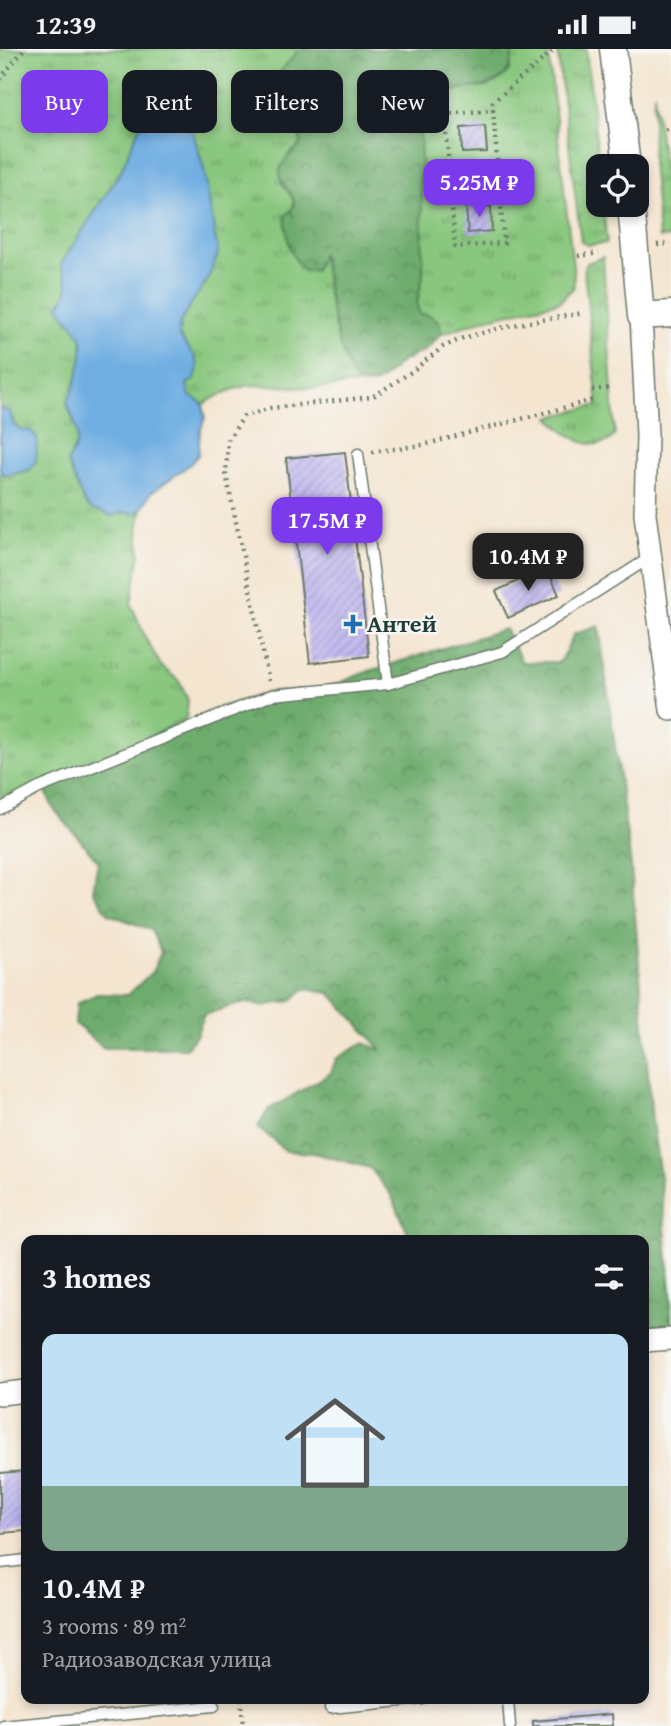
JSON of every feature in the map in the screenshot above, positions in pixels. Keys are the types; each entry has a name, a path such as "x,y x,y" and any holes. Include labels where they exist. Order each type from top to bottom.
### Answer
{"street":[{"path":"613,49 625,154"},
{"path":"632,217 641,316 647,435 645,514 671,710"},
{"path":"641,316 671,314"},
{"path":"649,1341 671,1339"},
{"path":"0,1394 21,1392"}],"lane":[{"path":"358,454 388,684"},
{"path":"0,809 39,787 272,695 388,684 502,652 651,558"},
{"path":"0,1563 21,1561"},
{"path":"330,1708 371,1704"},
{"path":"508,1704 510,1726"},
{"path":"3,1726 214,1706"}],"path":[{"path":"0,79 24,49"},
{"path":"493,110 445,114 455,247 504,243 493,102 554,50"},
{"path":"665,130 671,126"},
{"path":"450,182 499,178"},
{"path":"578,256 599,253"},
{"path":"592,390 611,388"},
{"path":"358,454 423,445 593,400"},
{"path":"241,1704 243,1726"}],"green space":[{"path":"0,49 299,49 283,70 231,70 231,133 293,133 300,136 301,145 289,154 280,181 293,199 293,207 321,252 329,301 351,374 358,384 309,388 254,385 232,390 203,404 189,395 187,384 195,357 179,336 180,323 192,302 204,169 193,133 217,133 217,70 122,70 122,133 137,133 121,171 61,264 67,291 59,305 79,333 82,343 79,369 67,401 77,435 68,463 84,502 112,516 142,508 138,529 140,553 131,604 161,666 179,681 188,700 186,718 0,802 0,473 9,475 30,430 23,431 14,424 10,412 0,408"},
{"path":"299,49 513,49 509,67 502,78 491,84 449,91 449,70 357,70 357,133 420,133 423,275 417,303 419,314 429,315 439,321 441,334 426,350 401,362 383,379 372,385 358,384 349,370 334,321 322,254 315,270 304,271 295,259 285,216 293,207 294,200 280,175 287,157 301,145 300,136 293,133 343,133 343,70 282,70"},
{"path":"513,49 548,49 574,287 559,302 488,318 441,334 439,321 429,315 419,314 417,303 423,275 420,133 449,133 449,92 464,88 487,87 510,70"},
{"path":"557,49 586,49 598,154 586,154 586,217 604,217 607,243 587,245 581,241"},
{"path":"654,93 671,227 671,237 659,238 652,161"},
{"path":"603,257 615,435 599,444 590,444 563,431 550,417 598,405 584,270 587,263"},
{"path":"599,626 631,866 652,1121 671,1292 671,1324 649,1326 649,1235 409,1235 391,1195 370,1168 314,1153 286,1151 258,1127 268,1110 331,1073 336,1059 364,1043 382,1050 330,993 304,989 291,1001 262,1006 245,1002 204,1015 196,1036 186,1048 104,1048 75,1024 77,1003 97,994 128,995 153,971 161,952 151,930 109,914 93,891 98,861 53,808 43,784 221,707 270,692 325,689 366,672 505,629 522,662 560,662 574,634"}],"water":[{"path":"137,133 193,133 204,169 218,254 207,281 180,323 179,336 195,357 198,367 195,379 187,384 189,395 203,404 205,417 200,432 198,455 189,465 151,493 136,513 124,512 112,516 91,509 84,502 68,463 77,435 67,401 79,369 82,343 79,333 59,305 67,291 61,264 121,171"},
{"path":"0,408 10,412 14,425 22,431 30,430 37,438 36,461 30,470 9,475 0,473"}],"building":[{"path":"485,126 487,152 462,153 461,128"},
{"path":"491,206 492,231 468,233 466,207"},
{"path":"345,452 369,656 310,663 286,458"},
{"path":"547,568 559,595 508,618 496,591"},
{"path":"21,1471 21,1531 0,1533 0,1473"},
{"path":"612,1714 613,1726 533,1726 533,1721"}],"place":[{"name":"Антей","path":"353,624"}]}
